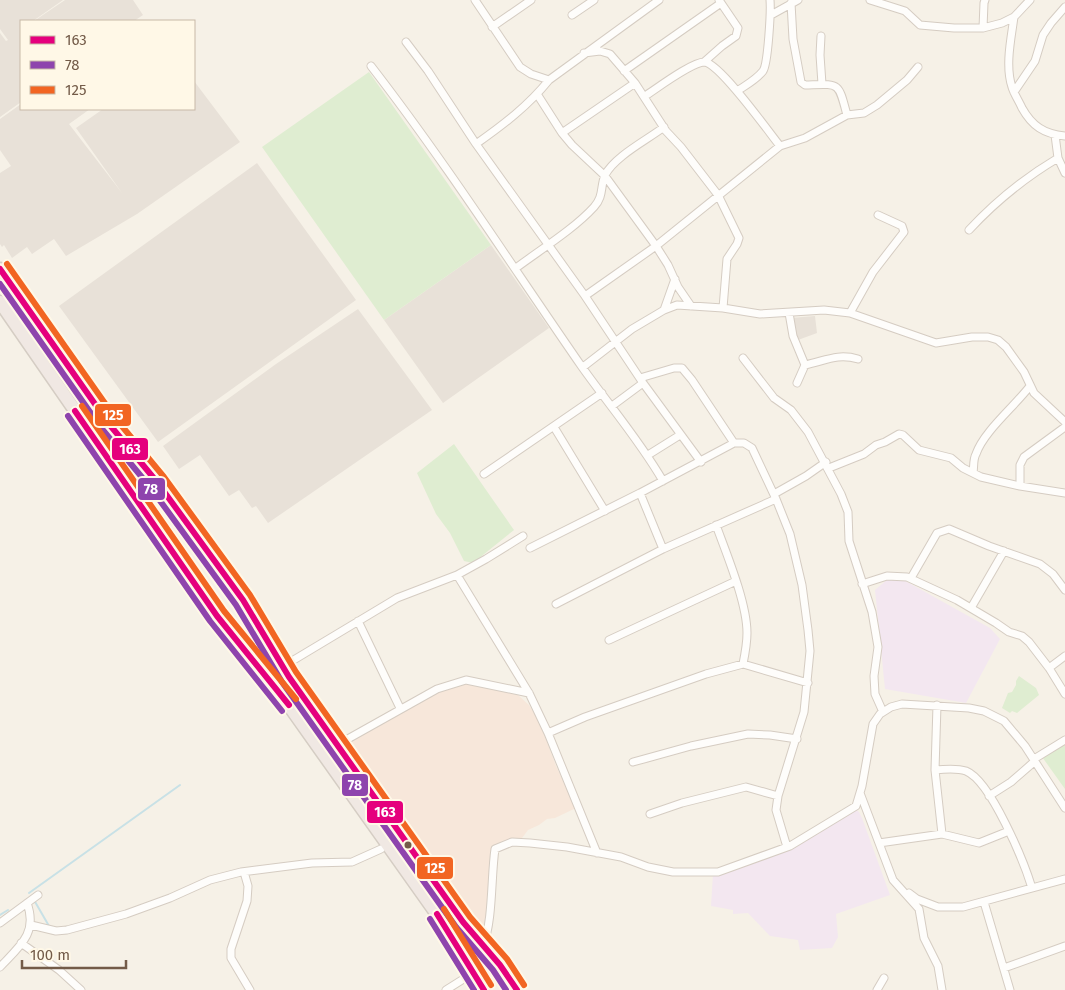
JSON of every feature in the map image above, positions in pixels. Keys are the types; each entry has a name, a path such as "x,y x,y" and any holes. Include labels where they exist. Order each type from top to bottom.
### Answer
{"highway":[{"path":"0,269 109,424 157,482 243,600 289,677 463,922 517,990"},
{"path":"0,302 217,616 237,643 276,687 383,836 446,927 484,990"}],"street":[{"path":"474,0 520,67 531,74 549,80"},
{"path":"492,27 531,0"},
{"path":"572,15 594,0"},
{"path":"476,144 512,118 549,80 659,0"},
{"path":"737,91 764,70 771,15 770,0"},
{"path":"870,0 905,11 920,25 954,28 983,28 1002,24 1014,17 1030,0"},
{"path":"983,28 985,0"},
{"path":"624,71 720,1 738,28 736,36 704,62 695,64 645,96"},
{"path":"771,15 795,1"},
{"path":"795,1 793,39 801,82 805,85 822,84 837,87 841,91 847,115"},
{"path":"1014,92 1035,61 1043,35 1065,8"},
{"path":"1014,17 1009,62 1014,92 1024,112 1035,126 1045,132 1065,136"},
{"path":"821,36 822,84"},
{"path":"406,42 428,71 476,144 549,244 642,381 701,462"},
{"path":"584,53 600,51 610,54 645,96 664,127 718,195 738,238 737,244 727,259 723,308"},
{"path":"520,67 523,59"},
{"path":"704,62 712,65 737,91 780,146"},
{"path":"370,66 404,109 516,268 582,367 648,455 663,481"},
{"path":"585,296 656,246 780,146 805,138 847,115 864,113 877,105 907,80 918,67"},
{"path":"562,133 635,83"},
{"path":"537,94 562,133 605,176 656,246 691,306"},
{"path":"516,268 593,208 601,199 605,176 621,157 664,127"},
{"path":"1055,135 1058,158 1065,173"},
{"path":"968,230 1019,185 1038,170 1058,158"},
{"path":"850,313 873,272 904,232 902,226 878,215"},
{"path":"664,310 675,279"},
{"path":"582,367 632,328 677,305 723,308 760,314 824,310 850,313 936,343 972,337 988,337 998,340 1006,346 1040,399 1065,422"},
{"path":"789,313 793,336 805,365 797,383"},
{"path":"805,365 836,356 848,356 858,359"},
{"path":"743,358 774,398 795,415 817,446 841,494 848,512 849,542 872,612 878,646 874,676 875,694 882,712"},
{"path":"612,406 642,381 674,368 682,368 734,443"},
{"path":"973,473 975,454 1006,412 1030,386"},
{"path":"484,474 602,393"},
{"path":"1020,486 1020,464 1024,457 1065,426"},
{"path":"554,427 605,511"},
{"path":"556,604 663,549 775,496 827,465 864,454 876,445 884,443 899,434 903,435 919,450 951,458 963,468 981,477 1020,486 1065,493"},
{"path":"648,455 680,435"},
{"path":"530,548 701,462 734,443 744,443 752,448 775,496 790,534 802,585 810,651 804,712 778,796 776,810 787,847"},
{"path":"640,493 663,549"},
{"path":"716,525 736,581 747,632 743,664"},
{"path":"911,578 937,533 948,530 1040,564 1053,574 1065,590"},
{"path":"292,661 398,598 457,575 523,536"},
{"path":"971,608 1004,551"},
{"path":"457,575 529,693 548,733 597,853"},
{"path":"862,584 887,576 911,578 971,608 1009,632 1022,636 1029,642 1049,668 1065,694"},
{"path":"609,640 736,581"},
{"path":"358,621 400,708"},
{"path":"1049,668 1065,656"},
{"path":"548,733 584,717 706,674 743,664 808,683"},
{"path":"338,745 400,708 437,689 466,680 529,693"},
{"path":"482,945 487,932 492,868 495,848 498,846 512,842 568,848 621,857 648,867 673,872 718,872 787,847 856,806 873,724 882,712 902,704 984,711 1004,721 1035,760 1065,808"},
{"path":"936,706 935,770 942,834"},
{"path":"633,762 691,746 748,734 796,739"},
{"path":"989,796 1011,782 1035,760 1065,740"},
{"path":"935,770 953,769 966,771 975,776 1010,831 1032,888"},
{"path":"650,814 682,803 746,787 778,796"},
{"path":"860,793 893,880 919,909 924,938 938,966 942,990"},
{"path":"879,843 942,834 978,843 1010,831"},
{"path":"31,925 56,931 67,930 109,920 170,898 210,880 244,872 312,863 352,862 381,849"},
{"path":"244,872 248,886 247,901 231,948 231,958 250,990"},
{"path":"893,880 917,899 938,907 963,907 1065,879"},
{"path":"0,923 38,895"},
{"path":"984,902 1010,990"},
{"path":"0,967 21,943 31,925 31,914 27,903"},
{"path":"21,943 59,970 81,990"},
{"path":"1004,968 1065,946"},
{"path":"446,990 473,973"},
{"path":"877,990 884,978"}],"shaded area":[{"path":"0,0 63,0 34,20 20,20 20,103 0,117 0,33 6,41 8,40 0,29"},
{"path":"65,0 133,0 143,15 136,20 35,20"},
{"path":"195,82 240,142 137,214 66,256 54,239 32,254 27,247 12,258 4,245 2,247 0,244 0,173 11,166 0,150 0,119 20,105 20,110 89,110 69,124 122,193 76,128 102,110 195,110"},
{"path":"257,163 356,300 158,442 59,306"},
{"path":"491,245 549,328 443,403 384,320"},
{"path":"358,309 432,410 268,523 256,506 252,508 239,490 229,496 200,455 179,469 163,446 276,364"},
{"path":"815,316 817,333 798,340 791,318"},
{"path":"900,578 990,628 1000,639 966,703 885,689 875,590 888,579"},
{"path":"463,681 518,695 529,705 540,723 556,766 576,808 555,818 547,819 528,830 519,842 492,848 491,913 487,939 429,861 348,739 414,703"},
{"path":"855,809 862,818 890,895 836,914 838,937 832,948 800,950 798,940 770,936 748,913 733,914 733,910 711,906 713,874 784,846"}],"green space":[{"path":"369,72 491,245 384,320 262,147"},
{"path":"454,444 514,530 473,563 464,561 450,533 436,514 417,473"},
{"path":"1019,676 1036,688 1039,695 1017,713 1012,711 1010,713 1002,708 1008,693 1012,692"},
{"path":"1065,740 1065,789 1040,754"}],"waterway":[{"path":"29,893 180,785"},
{"path":"34,900 49,926"},
{"path":"0,915 8,910"}],"transit line":[{"name":"125","path":"7,264 116,419 164,477 250,595 296,672 470,917 507,959 524,985"},
{"name":"163","path":"0,269 109,424 157,482 243,600 289,677 463,922 500,965 517,990"},
{"name":"78","path":"0,284 102,429 150,487 236,605 282,682 456,927 493,970 506,990"},
{"name":"125","path":"82,406 224,611 296,699"},
{"name":"163","path":"75,411 217,616 289,705"},
{"name":"78","path":"68,416 210,621 282,711"},
{"name":"125","path":"444,909 491,985"},
{"name":"163","path":"437,914 484,990"},
{"name":"78","path":"430,919 474,990"}]}
